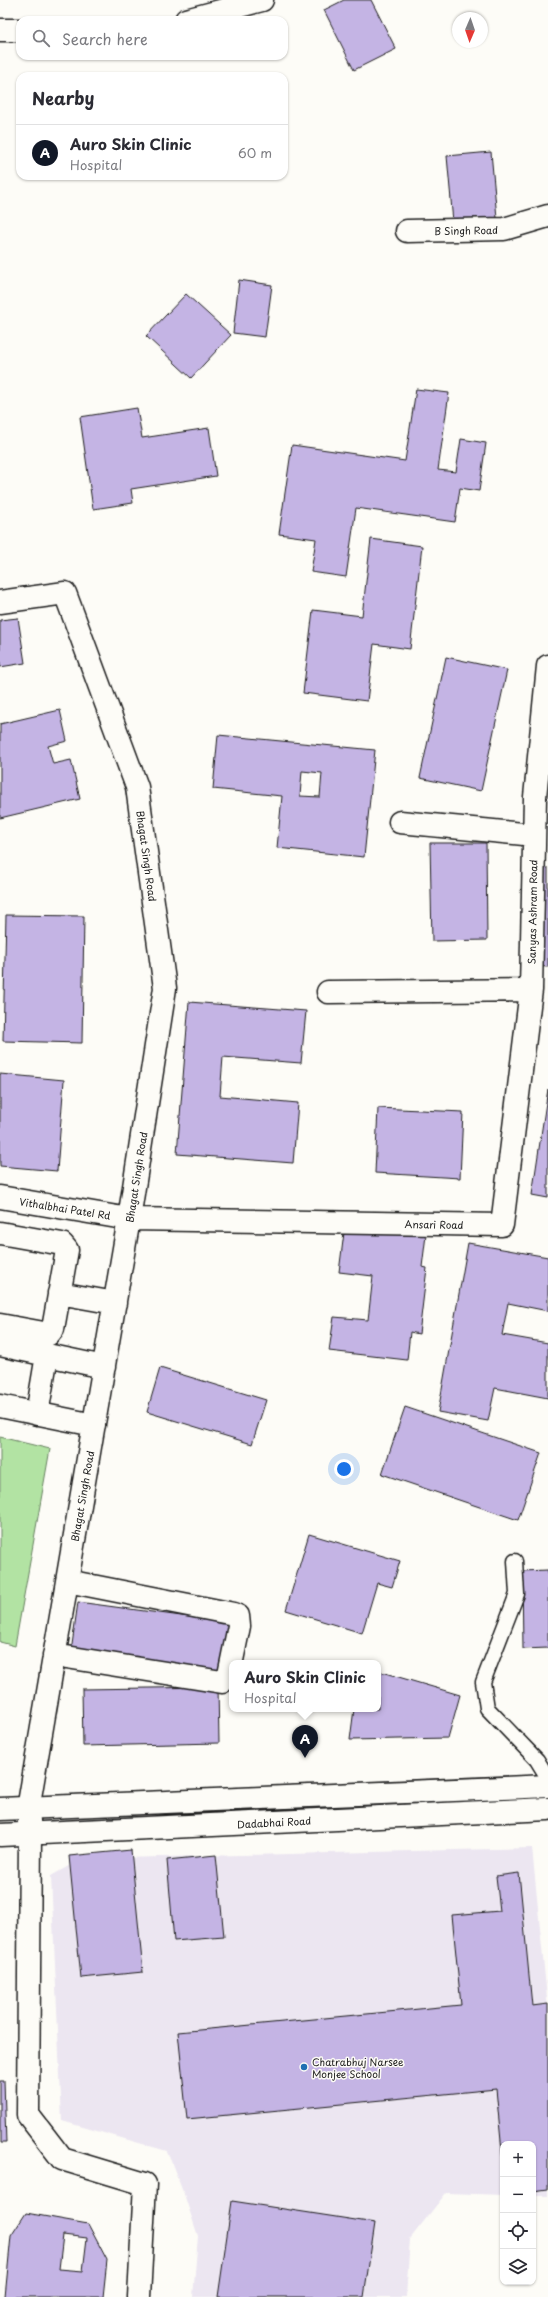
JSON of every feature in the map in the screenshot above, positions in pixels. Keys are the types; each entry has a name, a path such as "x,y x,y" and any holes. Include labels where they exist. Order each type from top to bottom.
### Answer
{"street":[{"path":"201,16 262,0"},
{"path":"0,30 16,30"},
{"name":"B Singh Road","path":"407,231 504,229 548,216"},
{"name":"Bhagat Singh Road","path":"0,602 65,593 138,787 166,988 94,1425 74,1582 28,1809 30,1834 28,2115 62,2159 144,2184 139,2297"},
{"name":"Sanyas Ashram Road","path":"531,990 535,797 548,666"},
{"path":"400,822 534,835"},
{"path":"328,992 531,990"},
{"name":"Ansari Road","path":"129,1219 502,1225 531,990"},
{"path":"0,1325 49,1334 53,1329 67,1254 65,1245 1,1233 4,1198"},
{"name":"Vithalbhai Patel Rd","path":"4,1198 129,1219"},
{"path":"59,1293 115,1303"},
{"path":"0,1345 104,1367"},
{"path":"38,1414 47,1355"},
{"path":"0,1406 94,1425"},
{"path":"74,1582 234,1614 238,1616 239,1626 232,1660"},
{"path":"60,1656 222,1682 229,1675"},
{"path":"0,1809 548,1786"},
{"name":"Dadabhai Road","path":"0,1835 548,1810"}],"lane":[{"path":"515,1561 517,1594 483,1682 487,1708 537,1760 548,1778"}],"shaded area":[{"name":"Chatrabhuj Narsee Monjee School","path":"532,1848 548,2008 548,2196 536,2196 536,2141 500,2141 500,2195 446,2193 410,2239 406,2297 193,2297 198,2236 167,2151 62,2121 51,1876 81,1859"}],"green space":[{"path":"0,1437 50,1449 15,1646 0,1642"}],"building":[{"path":"344,0 371,0 396,49 354,70 324,10"},
{"path":"491,152 497,218 453,222 447,156"},
{"path":"239,280 272,285 265,337 233,333"},
{"path":"186,294 231,335 191,378 146,336"},
{"path":"416,389 449,393 438,470 456,472 461,439 486,443 479,491 460,488 455,522 356,508 346,577 311,572 316,539 279,534 292,445 405,461"},
{"path":"137,408 142,438 209,428 216,476 131,489 133,503 93,509 80,417"},
{"path":"371,539 422,546 410,649 374,644 367,701 303,693 313,610 362,616"},
{"path":"18,618 25,663 0,667 0,620"},
{"path":"446,657 507,670 481,791 420,778"},
{"path":"60,710 67,741 48,746 53,764 71,760 80,799 0,818 0,724"},
{"path":"218,735 375,750 364,857 277,848 282,796 213,789","holes":["302,771 322,773 320,797 300,796"]},
{"path":"430,843 486,843 487,940 432,941"},
{"path":"538,868 548,868 548,967 533,966"},
{"path":"6,915 84,916 82,1043 3,1041"},
{"path":"189,1002 306,1011 301,1063 223,1057 220,1096 298,1103 293,1163 177,1154"},
{"path":"0,1074 64,1080 57,1171 0,1166"},
{"path":"548,1089 548,1198 532,1195"},
{"path":"378,1108 463,1112 460,1178 375,1173"},
{"path":"345,1225 426,1235 422,1267 427,1268 419,1334 410,1332 407,1360 329,1351 334,1317 368,1320 373,1276 339,1272"},
{"path":"468,1243 548,1257 548,1311 508,1303 502,1335 548,1343 548,1398 495,1388 488,1421 438,1412"},
{"path":"160,1368 266,1400 252,1444 147,1412"},
{"path":"405,1407 541,1453 518,1520 382,1474"},
{"path":"309,1534 400,1561 392,1587 377,1583 362,1633 286,1610"},
{"path":"548,1570 548,1648 523,1649 522,1571"},
{"path":"78,1602 233,1623 226,1673 71,1652"},
{"path":"381,1672 460,1695 448,1738 350,1740 354,1712 381,1712"},
{"path":"218,1687 219,1743 83,1746 82,1689"},
{"path":"131,1850 143,1972 81,1978 69,1856"},
{"path":"216,1855 224,1937 174,1941 167,1860"},
{"path":"519,1873 532,2006 548,2004 548,2189 536,2191 536,2141 501,2141 496,2089 187,2119 178,2032 461,2005 452,1915 500,1911 496,1876"},
{"path":"0,2081 4,2081 6,2143 0,2143"},
{"path":"232,2201 375,2223 364,2297 218,2297"},
{"path":"26,2213 88,2224 107,2260 103,2297 5,2297 11,2236","holes":["63,2235 87,2238 83,2271 59,2269"]}],"place":[{"name":"Auro Skin Clinic","path":"305,1758"},
{"name":"Chatrabhuj Narsee Monjee School","path":"304,2067"}]}
